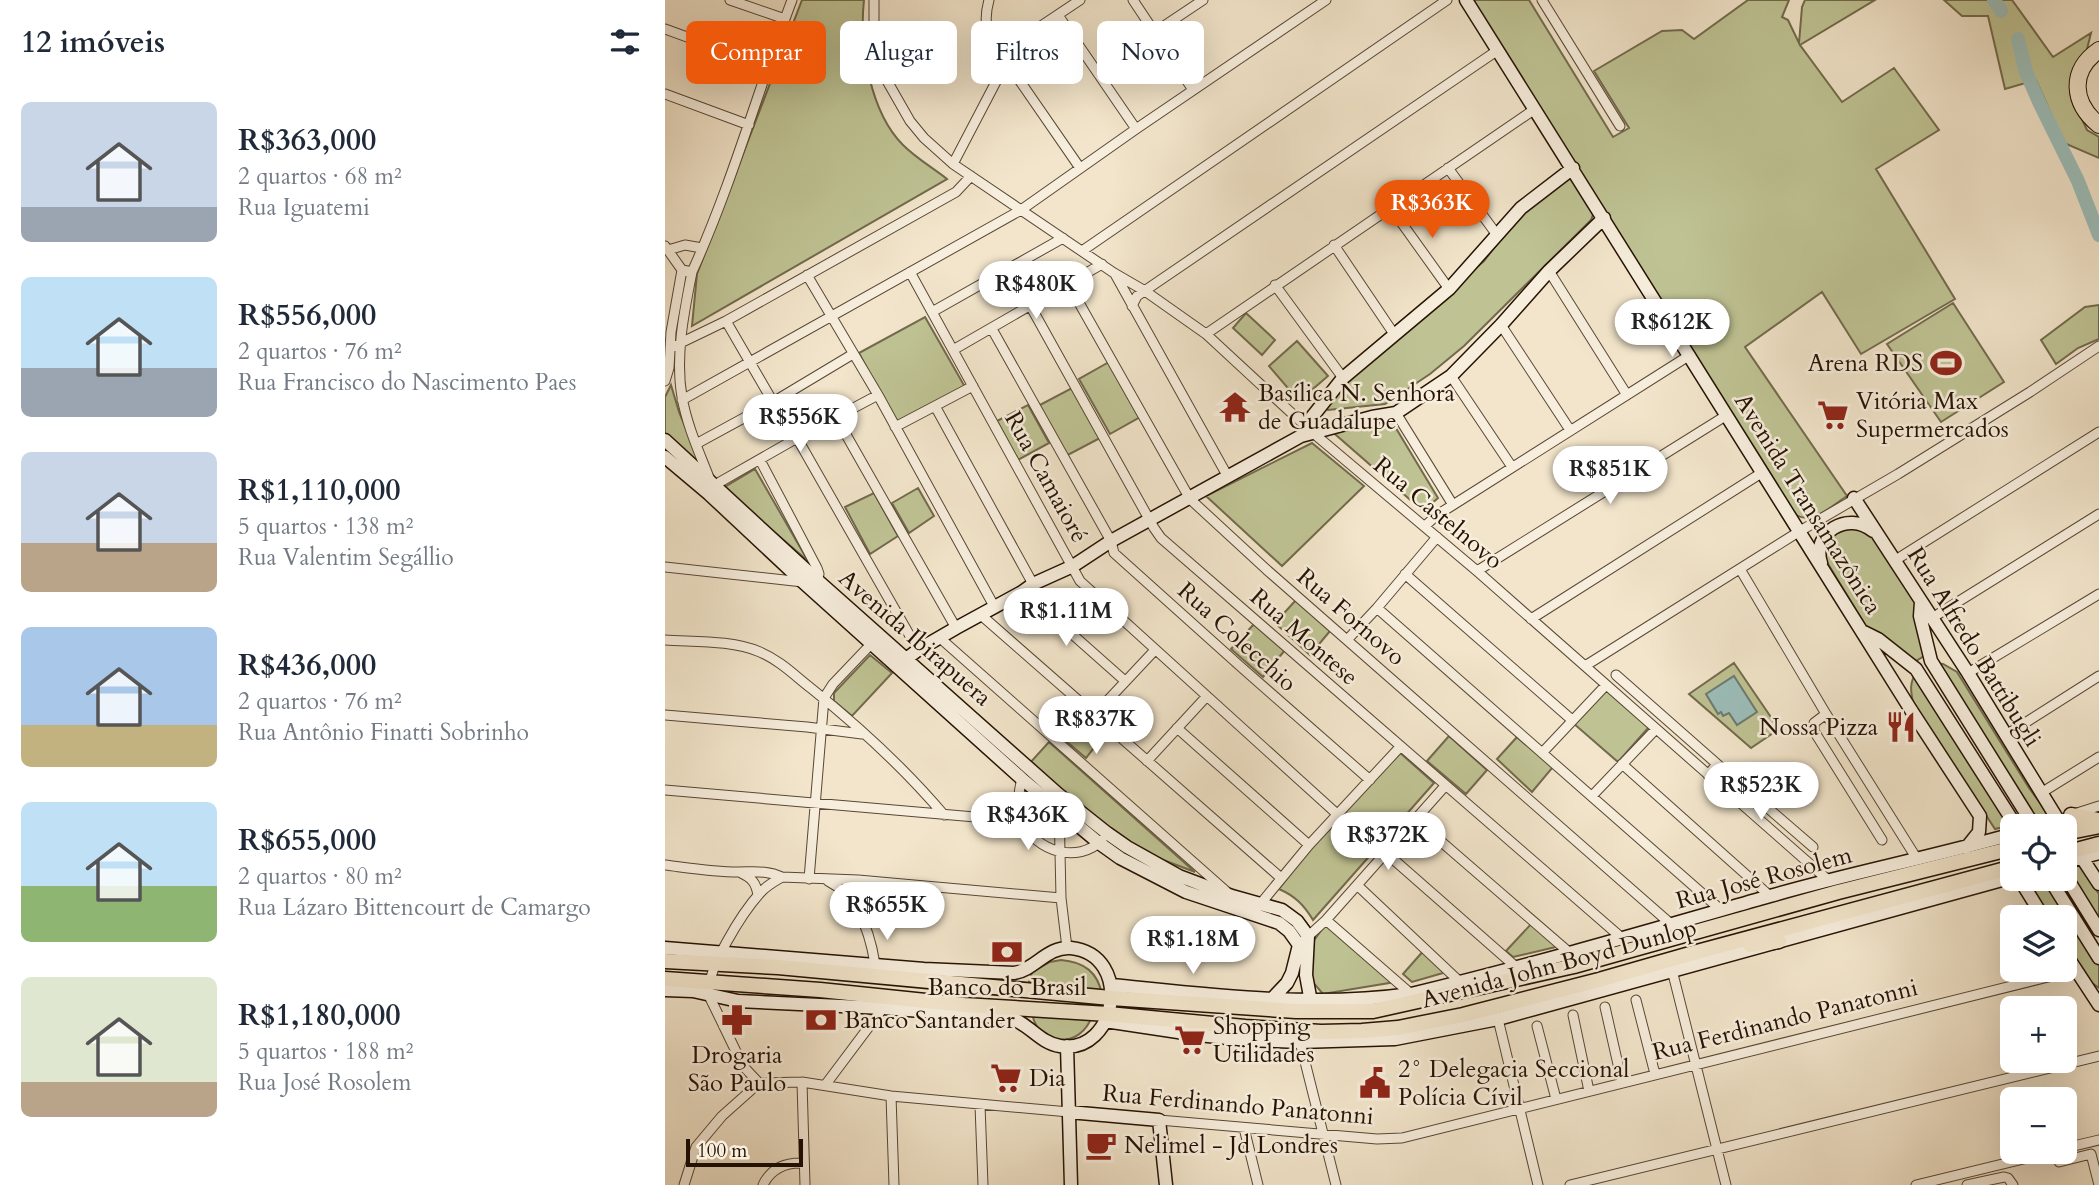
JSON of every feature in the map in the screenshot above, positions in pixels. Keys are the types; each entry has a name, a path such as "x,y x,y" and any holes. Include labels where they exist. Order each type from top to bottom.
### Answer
{"highway":[{"path":"2099,50 2081,69 2078,93 2082,108 2099,125"}],"main road":[{"path":"2077,822 2099,820"},
{"path":"2077,824 2099,827"},
{"path":"2077,850 2099,844"},
{"name":"Avenida John Boyd Dunlop","path":"665,961 718,957 778,967 1111,992 1296,1011 1373,1011 1574,965 1838,892 2000,851"},
{"name":"Avenida John Boyd Dunlop","path":"665,979 710,989 820,990 1107,1018 1321,1032 1398,1028 1463,1015 1574,986 2000,870"},
{"path":"1697,952 1779,941"}],"street":[{"path":"730,0 785,19 792,0"},
{"name":"Rua Castelnovo","path":"874,0 874,28 886,79 910,121 924,138 971,176 1206,334 1306,431 1425,526 1828,880"},
{"path":"986,21 989,0"},
{"path":"1049,21 1080,0"},
{"path":"1133,0 1147,21"},
{"path":"1172,21 1203,0"},
{"path":"682,400 1021,210 1326,0"},
{"path":"1082,251 1447,0"},
{"name":"Avenida Transamazônica","path":"1466,0 1980,816 1979,832 1967,847"},
{"path":"1542,0 1620,126"},
{"path":"1058,15 1136,129"},
{"path":"665,29 686,37"},
{"path":"1132,306 1137,296 1498,50"},
{"path":"665,381 687,271 702,248 763,84"},
{"path":"953,163 995,84"},
{"path":"1022,84 1080,168"},
{"path":"1189,84 1193,90"},
{"path":"665,94 749,125"},
{"path":"1206,334 1535,109"},
{"path":"1448,168 1497,235"},
{"path":"1306,431 1343,378 1449,289 1521,208 1573,168"},
{"path":"670,348 726,321 956,192 971,176"},
{"path":"1391,208 1449,289"},
{"path":"797,438 908,658 1033,584 1073,566 1111,541 1190,499 1306,431 1395,413 1451,376 1549,271 1604,218"},
{"path":"932,312 1063,238"},
{"path":"666,248 685,245 702,248"},
{"path":"1334,245 1394,334"},
{"path":"666,248 687,271 681,344 682,400 712,487 878,395"},
{"path":"953,350 1102,264"},
{"path":"1549,271 1627,395"},
{"name":"Rua Camaioré","path":"909,272 1080,581 1337,814"},
{"path":"1114,273 1228,477"},
{"path":"807,275 878,395 994,607"},
{"name":"Rua Fornovo","path":"1069,285 1190,499 1672,925"},
{"path":"1275,285 1343,378"},
{"name":"Rua Montese","path":"1031,307 1161,538 1623,939"},
{"path":"726,321 773,402"},
{"path":"1501,325 1570,430"},
{"name":"Rua Colecchio","path":"992,329 1111,541 1114,553 1370,780"},
{"path":"1585,666 1800,531 2030,392 2099,346"},
{"path":"696,444 853,354"},
{"path":"1425,526 1437,515 1690,355"},
{"path":"1451,376 1512,467"},
{"path":"895,428 973,386"},
{"path":"1324,402 1324,418 1329,422 1343,424"},
{"path":"935,406 1033,584"},
{"path":"1395,413 1453,505"},
{"path":"1477,571 1727,415"},
{"path":"836,417 956,628"},
{"path":"1895,561 2099,432"},
{"name":"Avenida Ibirapuera","path":"665,440 803,582 876,639 908,658 1058,794 1120,858 1186,892 1257,909 1273,907 1289,914 1297,921 1304,941"},
{"name":"Avenida Ibirapuera","path":"665,457 712,487 817,580 876,639"},
{"path":"665,567 803,582 817,580 817,568 760,460"},
{"path":"1531,620 1763,472"},
{"name":"Rua Alfredo Battibugli","path":"1854,498 1968,673 2041,793 2058,814"},
{"path":"1932,618 2099,514"},
{"path":"1823,568 1819,557 1821,546 1825,536 1833,528 1854,522 1865,524 1881,539"},
{"path":"1347,639 1437,537"},
{"path":"1740,569 1826,714 1917,859"},
{"path":"1405,574 1572,720"},
{"path":"1022,592 1125,681"},
{"path":"1968,673 2099,594"},
{"path":"1921,602 1920,616 1931,662 2028,814"},
{"path":"1377,608 1721,910"},
{"path":"981,615 1281,878"},
{"path":"1863,632 1878,639 1916,669 2007,814"},
{"path":"940,638 1232,896"},
{"path":"809,879 824,698 833,684 876,639"},
{"path":"665,640 733,645 758,651 781,662 863,734 925,793 944,816"},
{"path":"1094,715 1155,650"},
{"name":"Avenida Ibirapuera","path":"908,658 1022,779 1059,810 1103,838 1127,847 1179,876 1232,896 1257,909"},
{"path":"1616,675 1813,847"},
{"path":"2006,735 2099,676"},
{"path":"1542,753 1606,685"},
{"path":"1147,761 1207,696"},
{"path":"1826,714 1814,723 1814,731 1882,839"},
{"path":"665,715 863,734"},
{"path":"1177,728 1309,845"},
{"path":"1592,796 1655,729"},
{"path":"1257,909 1309,845 1400,747"},
{"path":"2041,793 2099,757"},
{"path":"1622,764 1770,896"},
{"path":"1708,775 1717,764"},
{"path":"1022,779 1018,792 1022,821 1040,843 1048,848 1073,853 1087,850 1103,838"},
{"path":"1271,1000 1287,983 1304,941 1445,786"},
{"path":"665,790 1022,821"},
{"path":"1058,794 1061,898 1067,948"},
{"path":"2077,817 2099,806"},
{"path":"1415,819 1571,954"},
{"name":"Rua José Rosolem","path":"1111,992 1311,1002 1411,994 1571,954 1828,880 2000,838"},
{"path":"1385,852 1516,967"},
{"path":"2077,859 2099,853"},
{"path":"2082,858 2099,884"},
{"path":"665,866 753,871 782,877 858,880 1061,898"},
{"path":"739,872 750,877 756,884 758,895"},
{"path":"684,1185 696,1147 722,1116 759,1083 743,1066 710,989 718,957 758,895 769,884 782,877"},
{"path":"826,880 839,886 851,899 869,937 875,964"},
{"path":"851,899 852,888 858,880"},
{"path":"1107,1018 1198,1035 1248,1040 1395,1040 1498,1018 1623,986 1672,970 2000,881"},
{"path":"1357,885 1459,982"},
{"path":"2057,891 2099,958"},
{"path":"2075,891 2099,930"},
{"path":"1326,919 1411,994"},
{"path":"1304,941 1311,1002"},
{"path":"665,990 710,989 738,1001 1009,1018 1019,1021 1046,1042 1067,1046 1084,1042 1094,1035 1107,1018 1111,992 1106,970 1093,956 1067,948 1046,954 1023,971 1014,973 718,957 669,950"},
{"path":"1672,970 1726,1185"},
{"path":"2077,972 2099,1005"},
{"name":"Rua Ferdinando Panatonni","path":"759,1083 826,1084 891,1096 981,1105 1377,1139 1402,1138 2028,982"},
{"path":"1636,1000 1655,1074"},
{"path":"1605,1007 1622,1082"},
{"path":"826,1084 883,1008"},
{"path":"1573,1015 1589,1091"},
{"path":"1498,1018 1538,1185"},
{"path":"1537,1026 1556,1099"},
{"path":"1300,1042 1336,1185"},
{"path":"1067,1046 1071,1185"},
{"path":"1570,1185 2099,1056"},
{"path":"802,1082 805,1185"},
{"path":"891,1096 894,1185"},
{"path":"981,1105 983,1185"},
{"path":"1159,1120 1166,1185"},
{"path":"1244,1128 1258,1185"},
{"path":"2077,1145 2099,1140"},
{"path":"2077,1158 2091,1154 2099,1185"},
{"path":"763,1185 781,1166 790,1162 804,1163"},
{"path":"1916,1185 1945,1182 2009,1164"},
{"path":"1973,1184 2004,1177 2013,1185"}],"green space":[{"path":"802,0 864,0 863,21 840,21 840,84 871,84 882,115 903,145 947,179 692,326 697,274 770,84 826,84 826,21 794,21"},
{"path":"1471,0 1529,0 1613,137 1629,128 1594,71 1662,31 1682,30 1694,39 1748,0 1789,0 1782,17 1788,20 1799,43 1805,0 1875,0 1800,45 1842,102 1894,68 1939,130 1876,169 1955,299 1861,354 1822,292 1745,347 1847,496 1816,516 1809,518 1796,515"},
{"path":"1944,0 2012,0 2053,57 2091,33 2074,102 2087,130 2099,137 2099,158 2064,143 2036,80 2005,89 1988,16 1962,16"},
{"path":"1567,177 1574,178 1594,212 1591,220 1464,346 1430,374 1385,404 1328,410 1324,407 1334,391 1484,261 1525,208"},
{"name":"Arena RDS","path":"1953,303 2004,382 1941,422 1887,344"},
{"path":"2099,305 2099,339 2078,348 2056,364 2041,340 2085,307"},
{"path":"1246,313 1275,340 1262,355 1233,328"},
{"path":"925,317 965,387 896,424 859,353"},
{"path":"1297,341 1328,376 1299,401 1269,366"},
{"path":"1109,362 1140,417 1110,434 1079,379"},
{"path":"671,385 679,412 702,466 665,433 665,397"},
{"path":"1072,388 1100,438 1066,456 1038,406"},
{"path":"1028,405 1049,443 1018,460 997,421"},
{"path":"1381,418 1391,420 1438,498 1423,511 1328,428"},
{"path":"1312,443 1364,486 1282,566 1206,496"},
{"path":"755,469 808,561 723,488"},
{"path":"918,488 934,516 909,533 892,503"},
{"path":"874,493 898,536 870,554 845,507"},
{"path":"1865,527 1918,603 1927,654 1913,663 1869,631 1822,554 1833,531"},
{"path":"1296,600 1330,631 1310,655 1275,623"},
{"path":"1255,623 1285,650 1263,677 1231,649"},
{"path":"870,655 892,673 852,716 834,701 834,693"},
{"path":"1734,663 1779,729 1751,748 1689,694"},
{"path":"1935,663 1943,664 1957,672 2029,788 2048,814 2029,814"},
{"path":"1916,673 2005,814 2000,814 2000,828 1995,829 1913,703 1911,684"},
{"path":"1604,688 1649,727 1618,762 1573,723"},
{"path":"1072,699 1107,731 1086,758 1048,726"},
{"path":"1449,736 1487,770 1466,794 1427,761"},
{"path":"1517,737 1553,767 1532,792 1497,759"},
{"path":"1049,742 1195,872 1137,850 1029,764"},
{"path":"1398,751 1434,783 1313,920 1299,902 1279,889 1306,852"},
{"path":"2077,865 2099,894 2099,926 2077,891"},
{"path":"2033,891 2055,891 2064,905 2041,905"},
{"path":"1532,923 1560,946 1513,957 1506,951"},
{"path":"1326,924 1395,982 1323,994 1310,979 1312,943"},
{"path":"2077,926 2099,960 2099,988 2088,980 2077,962"},
{"path":"1425,949 1450,971 1412,982 1403,974"},
{"path":"1061,960 1077,963 1089,970 1097,980 1102,995 1027,989 1032,972 1050,962"},
{"path":"1032,1013 1092,1016 1087,1027 1079,1034 1060,1040 1042,1033"}],"water":[{"path":"1734,676 1757,712 1737,725 1729,713 1723,716 1721,712 1718,714 1706,694"}],"waterway":[{"path":"1994,0 2001,11"},
{"path":"2018,39 2026,72 2078,181 2099,235"}],"place":[{"name":"Arena RDS","path":"1946,363"},
{"name":"Basílica N. Senhora de Guadalupe","path":"1235,407"},
{"name":"Vitória Max Supermercados","path":"1833,415"},
{"name":"Nossa Pizza","path":"1901,727"},
{"name":"Banco do Brasil","path":"1007,952"},
{"name":"Drogaria São Paulo","path":"737,1020"},
{"name":"Banco Santander","path":"821,1020"},
{"name":"Shopping Utilidades","path":"1190,1040"},
{"name":"Dia","path":"1006,1078"},
{"name":"2° Delegacia Seccional Polícia Cívil","path":"1375,1083"},
{"name":"Nelimel - Jd Londres","path":"1101,1145"}]}
